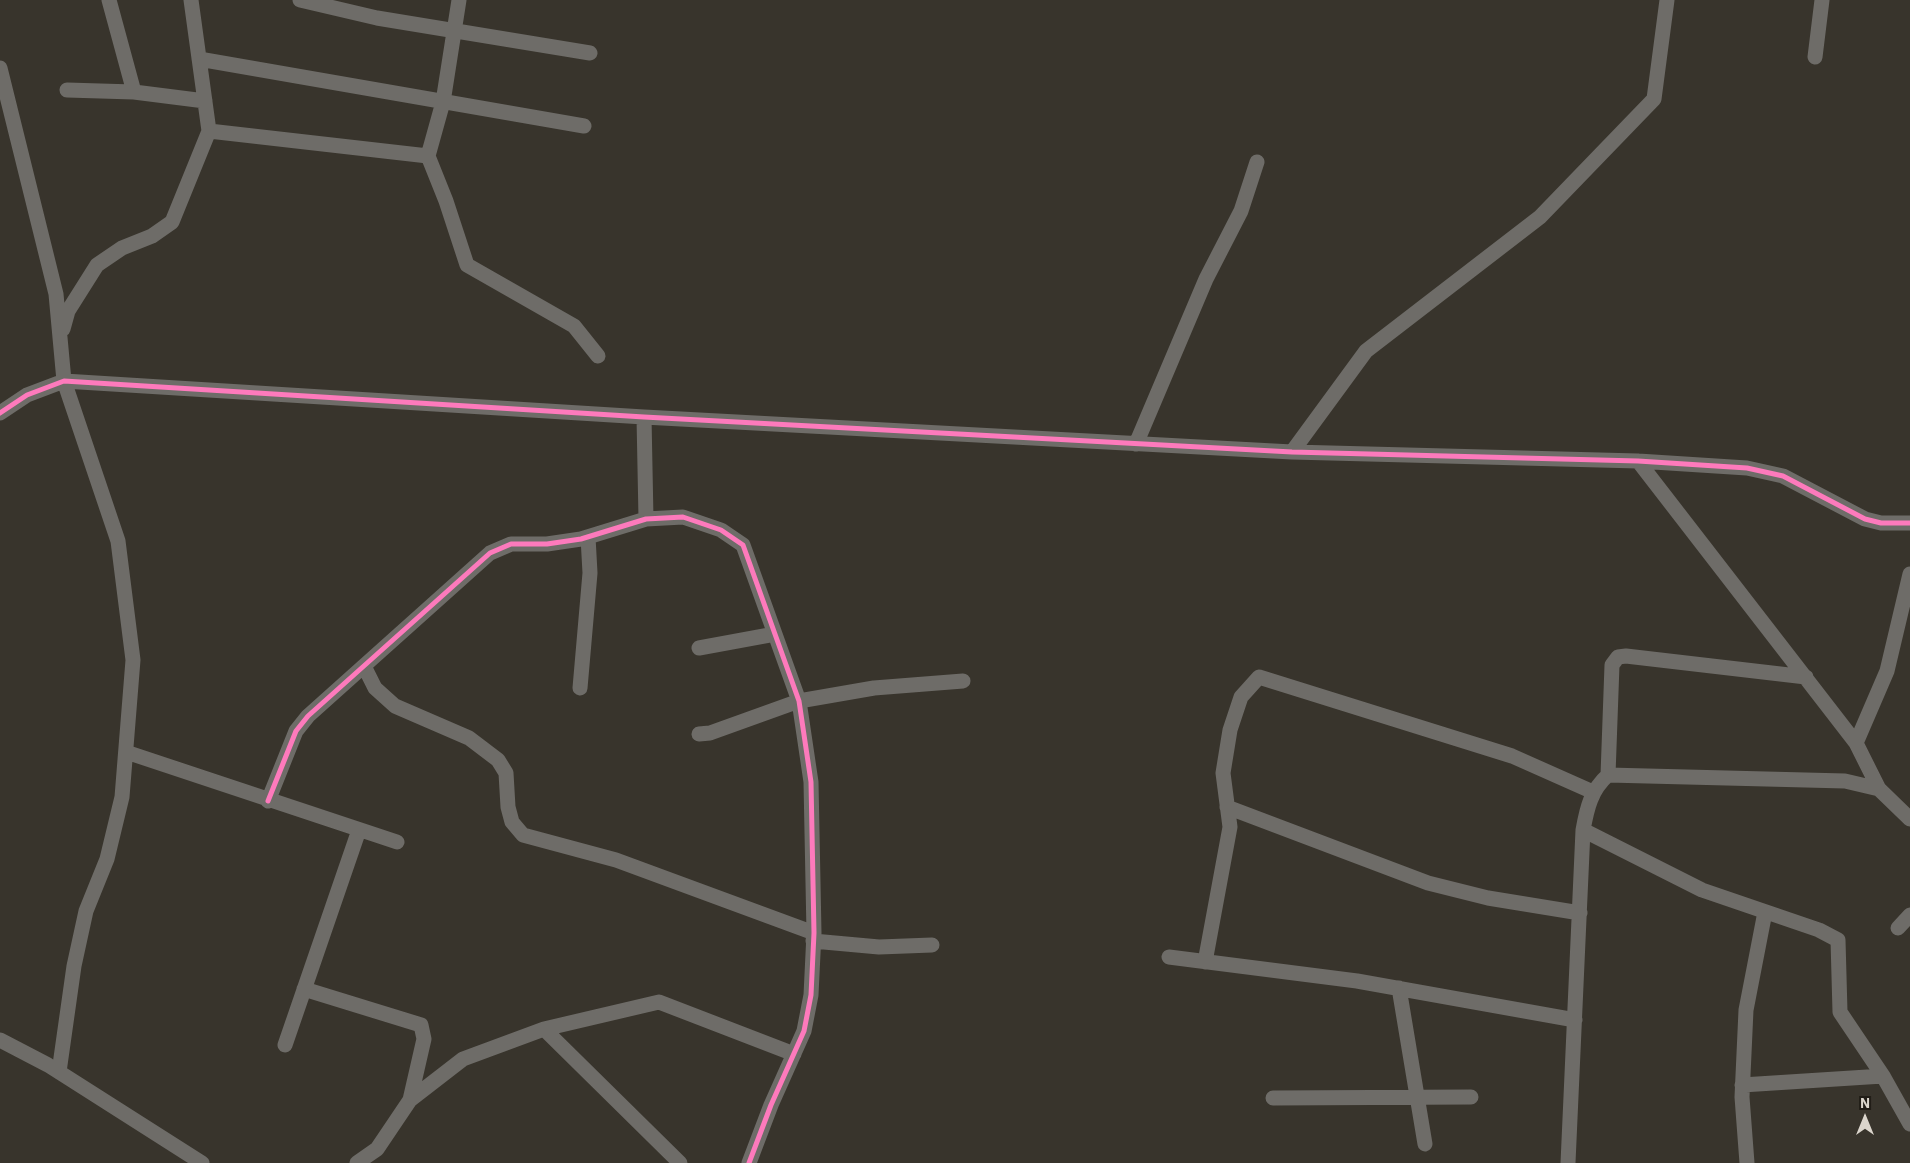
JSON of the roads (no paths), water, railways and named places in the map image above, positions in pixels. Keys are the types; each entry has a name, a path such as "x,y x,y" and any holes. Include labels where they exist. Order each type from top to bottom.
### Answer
{"street":[{"path":"109,0 134,92"},
{"path":"60,342 68,310 97,265 122,248 152,236 172,222 210,131 204,102 191,0"},
{"path":"300,0 378,18 590,53"},
{"path":"459,0 452,29 443,102 428,156 446,201 467,265 574,326 598,356"},
{"path":"1292,452 1366,351 1540,217 1654,99 1667,0"},
{"path":"1816,57 1822,0"},
{"path":"199,59 584,126"},
{"path":"0,68 56,294 64,381 118,542 133,660 122,797 107,859 86,911 74,966 59,1072"},
{"path":"67,90 134,92 204,102"},
{"path":"210,131 428,156"},
{"path":"1136,444 1206,279 1241,211 1257,162"},
{"path":"0,413 27,394 64,381 644,417 1292,452 1638,461 1747,468 1782,476 1865,519 1881,523 1910,524"},
{"path":"644,417 646,519"},
{"path":"1638,461 1856,743 1879,788 1910,819"},
{"path":"268,800 296,731 308,716 490,554 511,544 547,544 588,536 646,519 683,518 721,530 743,545 799,701 811,782 814,937 811,995 804,1031 749,1163"},
{"path":"580,688 590,572 588,536"},
{"path":"1856,743 1887,672 1910,574"},
{"path":"698,648 775,634"},
{"path":"1568,1163 1584,830 1587,808 1593,792 1608,775 1612,665 1618,657 1626,656 1806,677"},
{"path":"364,666 375,688 395,706 469,738 498,760 506,773 508,807 512,822 523,834 616,860 814,937 879,947 932,945"},
{"path":"1205,962 1230,827 1223,773 1230,730 1241,697 1259,677 1512,756 1593,792"},
{"path":"699,734 710,733 799,701 874,688 963,681"},
{"path":"126,752 397,842"},
{"path":"1608,775 1845,781 1879,788"},
{"path":"1227,807 1428,883 1488,898 1580,913"},
{"path":"285,1045 358,830"},
{"path":"1584,830 1702,890 1819,930 1838,940 1840,1012 1883,1076 1910,1124"},
{"path":"1747,1163 1742,1085 1746,1010 1764,912"},
{"path":"1898,928 1910,915"},
{"path":"1169,958 1400,988 1575,1020"},
{"path":"1400,988 1425,1144"},
{"path":"304,989 421,1025 424,1039 410,1100"},
{"path":"357,1163 377,1149 410,1100 463,1059 544,1030 659,1002 794,1054"},
{"path":"544,1030 680,1163"},
{"path":"0,1040 59,1072 202,1163"},
{"path":"1742,1085 1883,1076"},
{"path":"1273,1098 1471,1097"}]}
